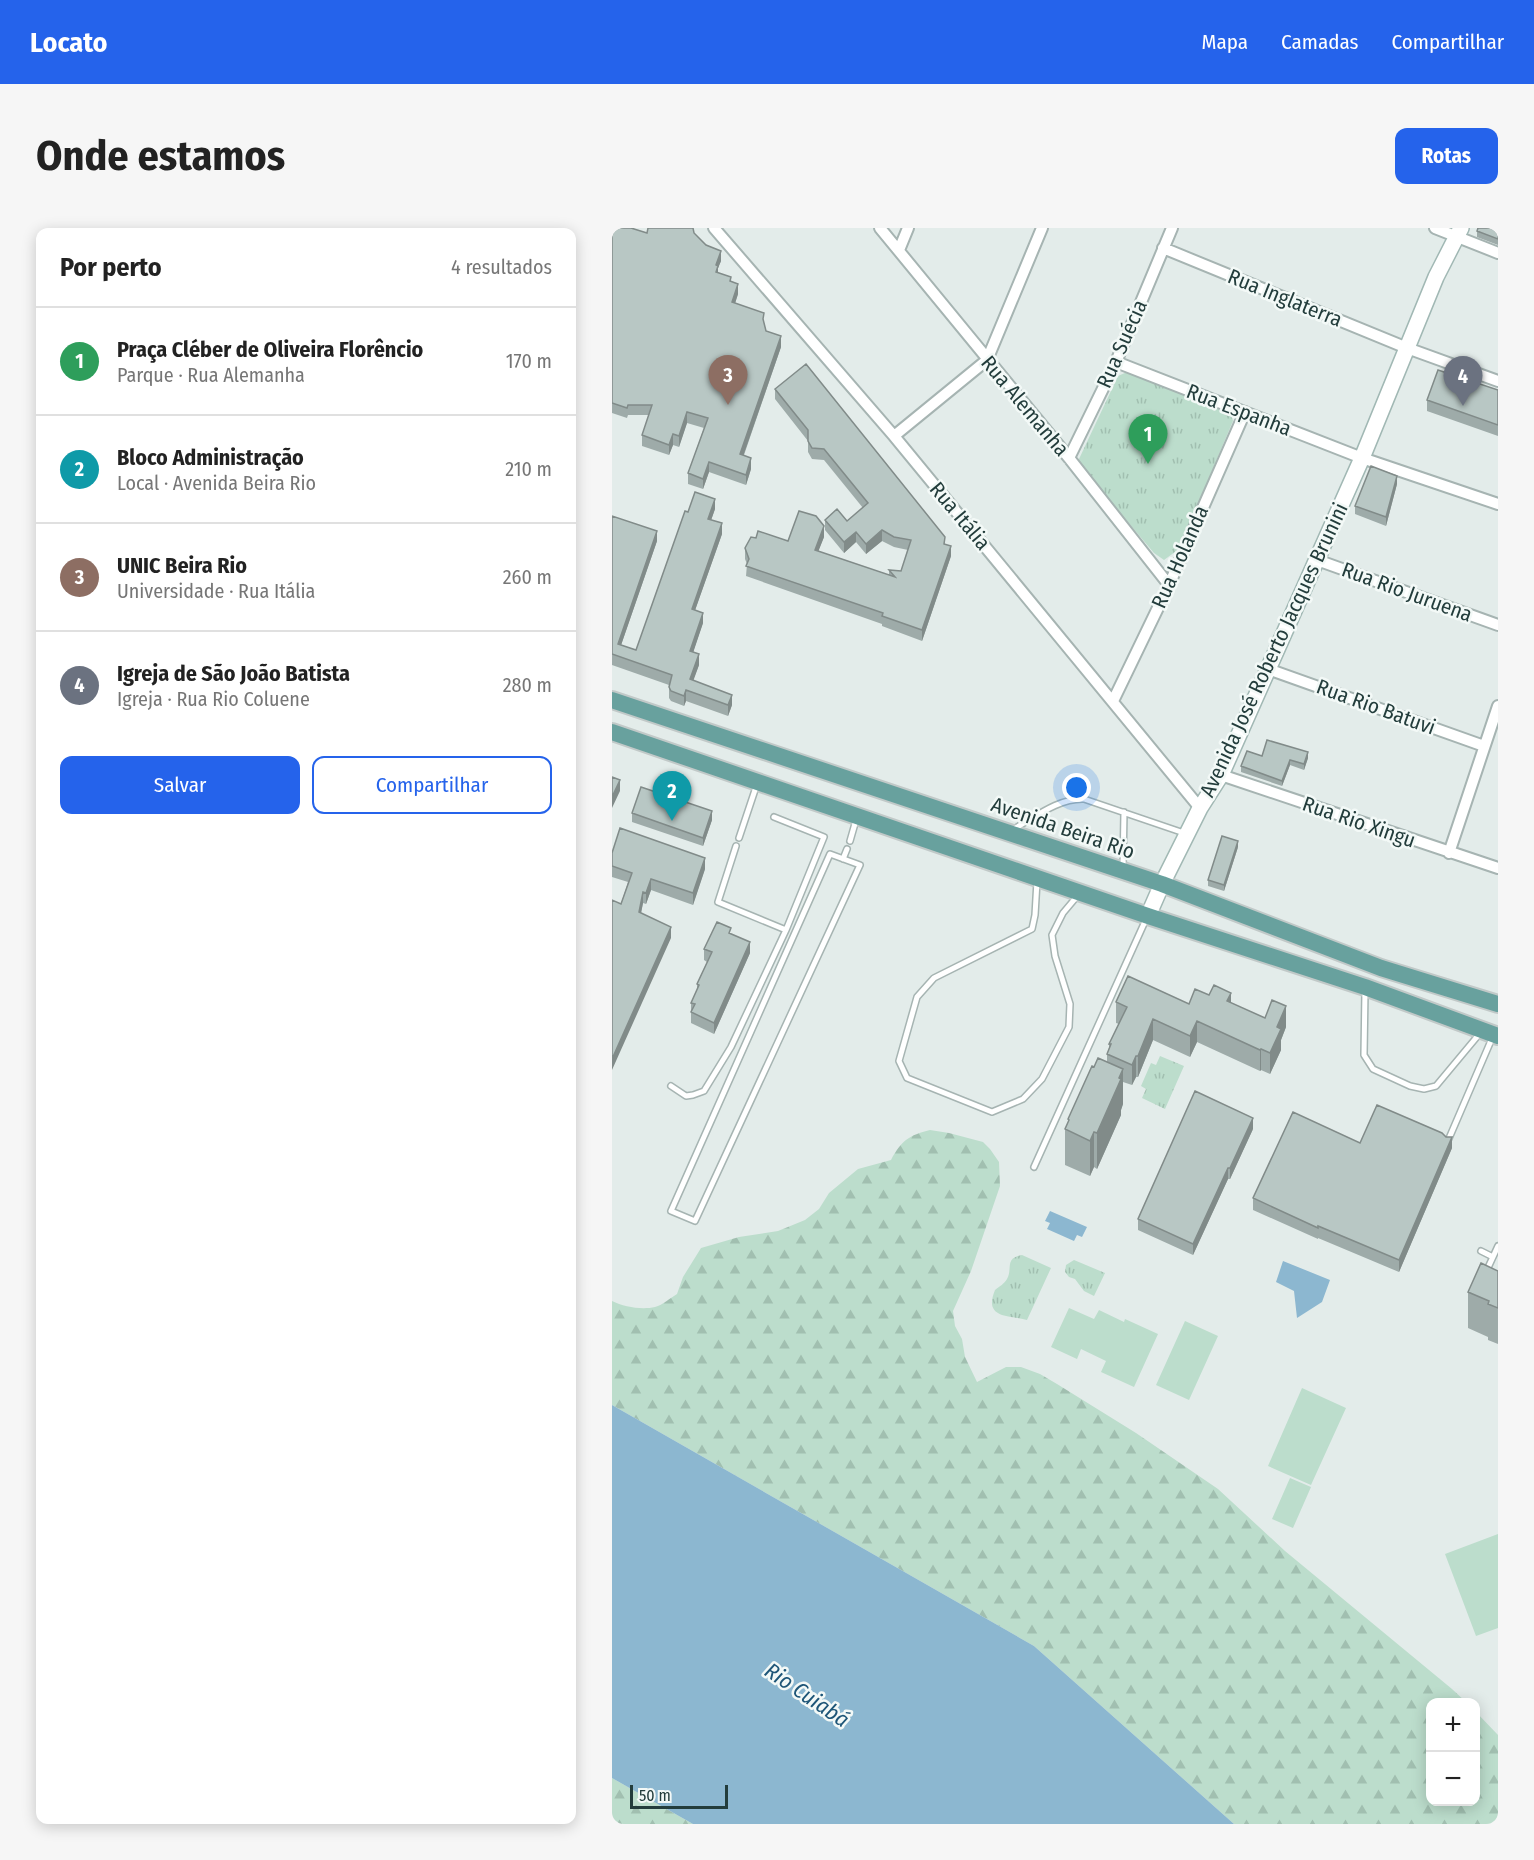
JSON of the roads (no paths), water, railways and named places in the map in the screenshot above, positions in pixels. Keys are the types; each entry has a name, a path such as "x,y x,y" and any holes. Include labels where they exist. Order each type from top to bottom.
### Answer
{"main road":[{"name":"Avenida José Roberto Jacques Brunini","path":"1148,916 1200,808 1221,775 1362,458 1436,278 1459,232"},
{"name":"Avenida Beira Rio","path":"612,700 1162,884 1381,968 1498,1004"},
{"path":"612,732 1148,916 1365,987 1491,1034"},
{"path":"857,815 868,801 866,785"},
{"path":"1365,987 1364,978 1367,974 1381,968"}],"street":[{"name":"Rua Itália","path":"714,228 894,436 1200,808"},
{"name":"Rua Alemanha","path":"880,228 1069,458 1169,585"},
{"path":"899,250 908,228"},
{"path":"894,436 987,360 1042,228"},
{"name":"Rua Suécia","path":"1069,458 1116,362 1172,228"},
{"path":"1435,228 1459,232 1498,253"},
{"name":"Rua Inglaterra","path":"1163,248 1407,348 1498,381"},
{"name":"Rua Espanha","path":"1116,362 1362,458 1498,504"},
{"name":"Rua Holanda","path":"1113,701 1169,585 1245,412"},
{"name":"Rua Rio Juruena","path":"1317,560 1498,625"},
{"name":"Rua Rio Batuvi","path":"1268,669 1484,746"},
{"path":"1449,853 1498,706"},
{"name":"Rua Rio Xingu","path":"1221,775 1498,868"}],"lane":[{"path":"739,838 757,782"},
{"path":"1008,833 1054,806 1075,798 1084,799 1187,834"},
{"path":"1123,872 1124,812"},
{"path":"850,841 857,815"},
{"path":"671,1086 686,1096 704,1091 730,1047 786,930 824,837 774,817"},
{"path":"736,846 718,902 786,930"},
{"path":"843,859 847,849"},
{"path":"830,854 843,859 860,865 694,1221 671,1211 830,854"},
{"path":"1037,876 1032,929 934,978 917,997 899,1061 907,1078 992,1112 1023,1099 1042,1079 1069,1027 1070,1004 1055,956 1052,935 1063,914 1080,892"},
{"name":"Avenida José Roberto Jacques Brunini","path":"1034,1167 1148,916"},
{"path":"1365,987 1364,1055 1373,1069 1410,1086 1424,1089 1436,1086 1491,1034"},
{"path":"1447,1143 1491,1034"},
{"path":"1483,1280 1498,1246"},
{"path":"1481,1251 1493,1257"}],"water":[{"path":"1050,1211 1087,1227 1082,1237 1077,1235 1074,1241 1047,1229 1050,1223 1045,1221"},
{"path":"1283,1261 1330,1280 1322,1302 1297,1318 1294,1291 1276,1282"},
{"name":"Rio Cuiabá","path":"612,1405 1034,1646 1234,1824 693,1824 612,1778"}],"place":[{"name":"UNIC Beira Rio","path":"728,405"},
{"name":"Igreja de São João Batista","path":"1463,406"},
{"name":"Praça Cléber de Oliveira Florêncio","path":"1148,464"},
{"name":"Bloco Administração","path":"672,821"}]}
